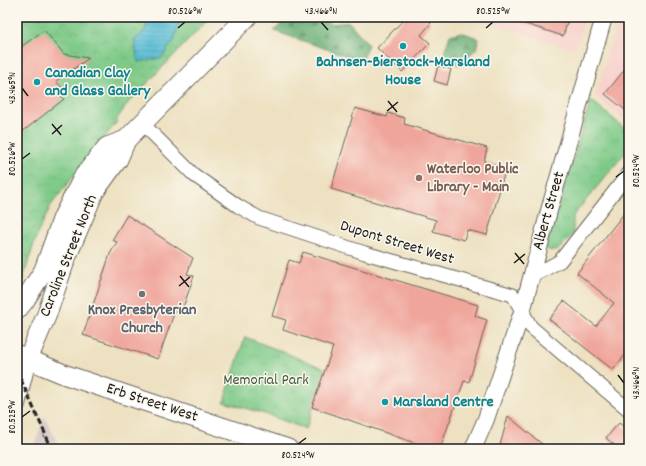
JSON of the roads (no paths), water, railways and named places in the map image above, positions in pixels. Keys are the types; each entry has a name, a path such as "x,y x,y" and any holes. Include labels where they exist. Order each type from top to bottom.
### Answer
{"main road":[{"name":"Caroline Street North","path":"23,357 47,314 66,258 94,192 118,159 126,140 248,17"},
{"path":"17,310 44,270 63,217 84,176 108,147 126,140"},
{"name":"Erb Street West","path":"23,357 66,375 288,449"}],"street":[{"name":"Albert Street","path":"473,449 486,420 522,312 604,17"},
{"name":"Dupont Street West","path":"142,123 194,175 238,206 259,218 365,252 514,295 531,327 629,410"},
{"path":"531,277 560,261 629,173"},
{"path":"17,404 23,357"}],"water":[{"path":"146,17 181,17 174,41 161,58 138,62 134,40 146,28"}],"tram line":[{"path":"44,436 50,449"}],"railway":[{"path":"17,371 52,449"}],"place":[{"name":"Bahnsen-Bierstock-Marsland House","path":"403,46"},
{"name":"Canadian Clay and Glass Gallery","path":"37,82"},
{"name":"Waterloo Public Library - Main","path":"419,178"},
{"name":"Knox Presbyterian Church","path":"142,294"},
{"name":"Marsland Centre","path":"385,402"}],"park label":[{"name":"Memorial Park","path":"266,380"}]}
